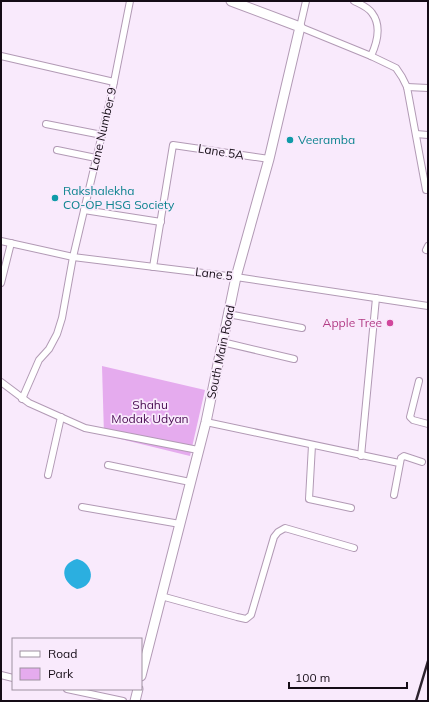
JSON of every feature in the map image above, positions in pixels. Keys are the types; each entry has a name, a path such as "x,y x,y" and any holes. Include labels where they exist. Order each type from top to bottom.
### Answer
{"main road":[{"path":"231,1 300,27"},
{"name":"South Main Road","path":"142,672 206,422 236,277 269,159 300,27"},
{"path":"135,701 138,690"}],"street":[{"name":"Lane Number 9","path":"22,399 39,360 49,349 57,334 62,318 73,257 114,82 130,1"},
{"path":"306,1 300,27 371,56 396,68 402,77 407,87 426,190"},
{"path":"354,1 365,7 373,14 377,25 378,38 371,56"},
{"path":"1,56 114,82"},
{"path":"407,87 428,88"},
{"path":"46,124 102,135"},
{"path":"416,134 428,135"},
{"name":"Lane 5A","path":"160,222 173,144 269,159"},
{"path":"58,150 96,158"},
{"path":"84,210 160,222 153,267"},
{"name":"Lane 5","path":"1,241 73,257 236,277 428,306"},
{"path":"1,283 11,243"},
{"path":"361,456 376,298"},
{"path":"228,314 302,328"},
{"path":"222,342 294,359"},
{"path":"419,381 410,417 413,420 428,424"},
{"path":"1,382 29,403 85,428 198,450"},
{"path":"48,475 61,417"},
{"path":"206,422 399,463"},
{"path":"312,445 309,499 351,508"},
{"path":"394,495 401,458 404,456 422,462"},
{"path":"108,465 190,482"},
{"path":"82,507 180,524"},
{"path":"161,596 246,619 251,615 274,537 278,532 285,528 354,548"},
{"path":"1,676 12,678"},
{"path":"72,690 124,701"}],"green space":[{"name":"Shahu Modak Udyan","path":"102,366 205,390 190,456 104,435"}],"water":[{"path":"77,559 83,561 87,565 91,574 88,584 77,589 68,582 64,573 67,565 71,561"}],"railway":[{"path":"416,701 428,661"}],"place":[{"name":"Veeramba","path":"290,140"},
{"name":"Rakshalekha CO-OP HSG Society","path":"55,198"},
{"name":"Apple Tree","path":"390,323"}]}
